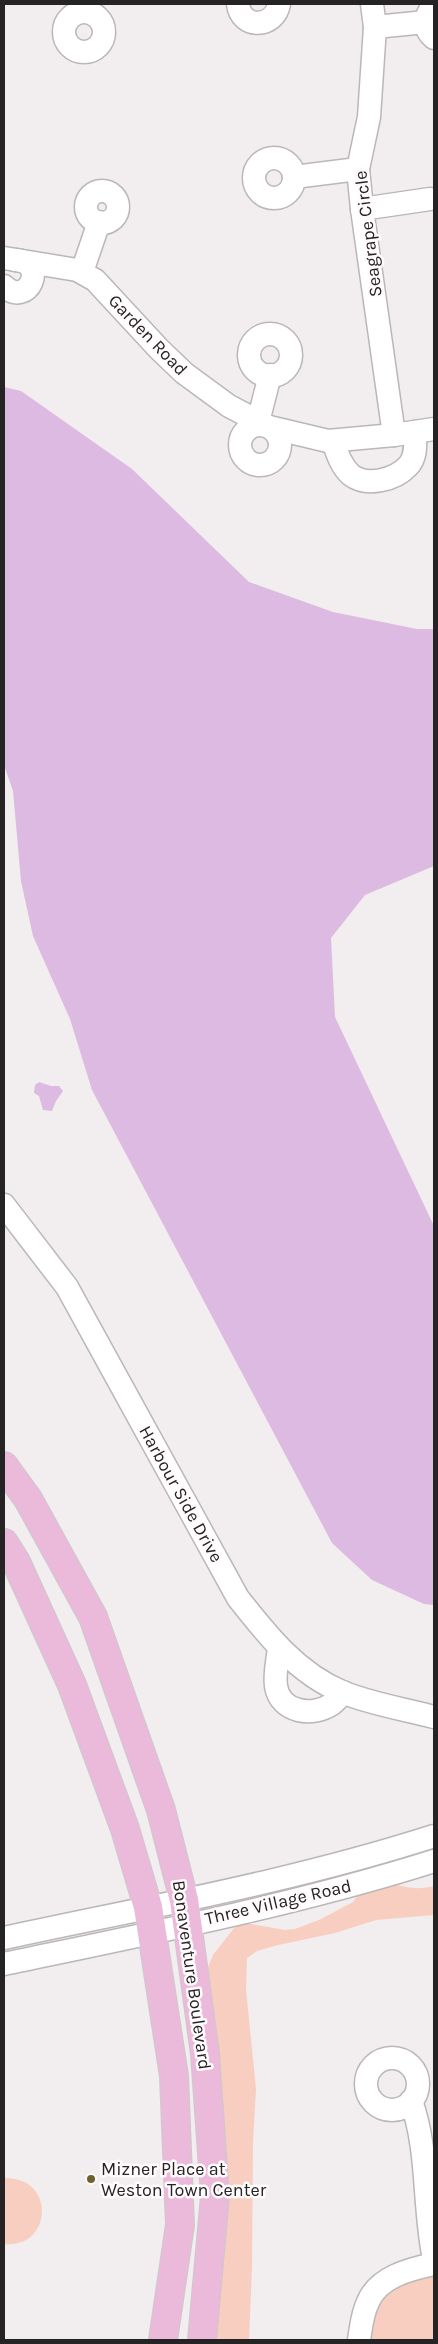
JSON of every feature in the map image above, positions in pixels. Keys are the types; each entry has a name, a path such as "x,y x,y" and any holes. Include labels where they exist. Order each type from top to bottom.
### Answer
{"main road":[{"name":"Bonaventure Boulevard","path":"4,1466 28,1499 93,1616 161,1810 185,1912 205,2054 215,2196 202,2340"},
{"name":"Bonaventure Boulevard","path":"4,1543 16,1562 72,1685 126,1829 150,1919 174,2076 180,2225 163,2340"}],"street":[{"path":"238,4 241,14 246,19 259,24 272,18 277,12 279,4"},
{"name":"Seagrape Circle","path":"333,441 343,466 351,475 359,479 374,481 394,475 409,465 415,452 414,432 362,209 358,169 369,117 375,27 372,4"},
{"path":"375,27 431,22"},
{"path":"294,177 358,169"},
{"path":"362,209 433,198"},
{"path":"82,272 99,222"},
{"path":"4,286 14,293 25,290 29,287 33,277 32,271 26,262 9,261"},
{"name":"Garden Road","path":"9,261 82,272 96,280 159,349 184,373 230,406 263,425 305,437 333,441 414,432"},
{"path":"263,425 270,376"},
{"name":"Harbour Side Drive","path":"4,1205 66,1287 238,1598 279,1647 320,1681 343,1692 429,1715"},
{"path":"279,1647 276,1687 282,1699 291,1708 300,1712 318,1710 333,1704 343,1692"},
{"name":"Three Village Road","path":"185,1912 322,1868 379,1854 434,1836"},
{"name":"Three Village Road","path":"4,1938 150,1919 387,1876 434,1861"},
{"name":"Three Village Road","path":"4,1964 150,1919"},
{"path":"411,2101 419,2122 428,2231 434,2259"},
{"path":"359,2340 366,2307 375,2290 401,2274 434,2264"}],"shaded area":[{"path":"4,387 21,391 132,469 249,582 333,612 417,629 434,629 434,866 365,895 331,938 335,1017 434,1226 434,1605 424,1604 372,1580 332,1543 92,1090 70,1019 33,936 21,881 13,791 4,765"},
{"path":"39,1082 51,1086 59,1086 63,1091 52,1111 43,1110 39,1096 34,1093 35,1085"},
{"path":"391,1883 412,1888 434,1886 434,1915 376,1920 335,1933 257,1951 247,1958 246,1989 256,2089 249,2340 203,2340 204,1977 213,1955 234,1928 245,1923 285,1930 295,1929 319,1920 353,1902 362,1889"},
{"path":"4,2178 21,2181 33,2189 40,2200 42,2212 39,2225 32,2236 20,2243 4,2244"},
{"path":"434,2264 434,2340 359,2340 366,2307"}],"place":[{"name":"Mizner Place at Weston Town Center","path":"91,2179"}]}
